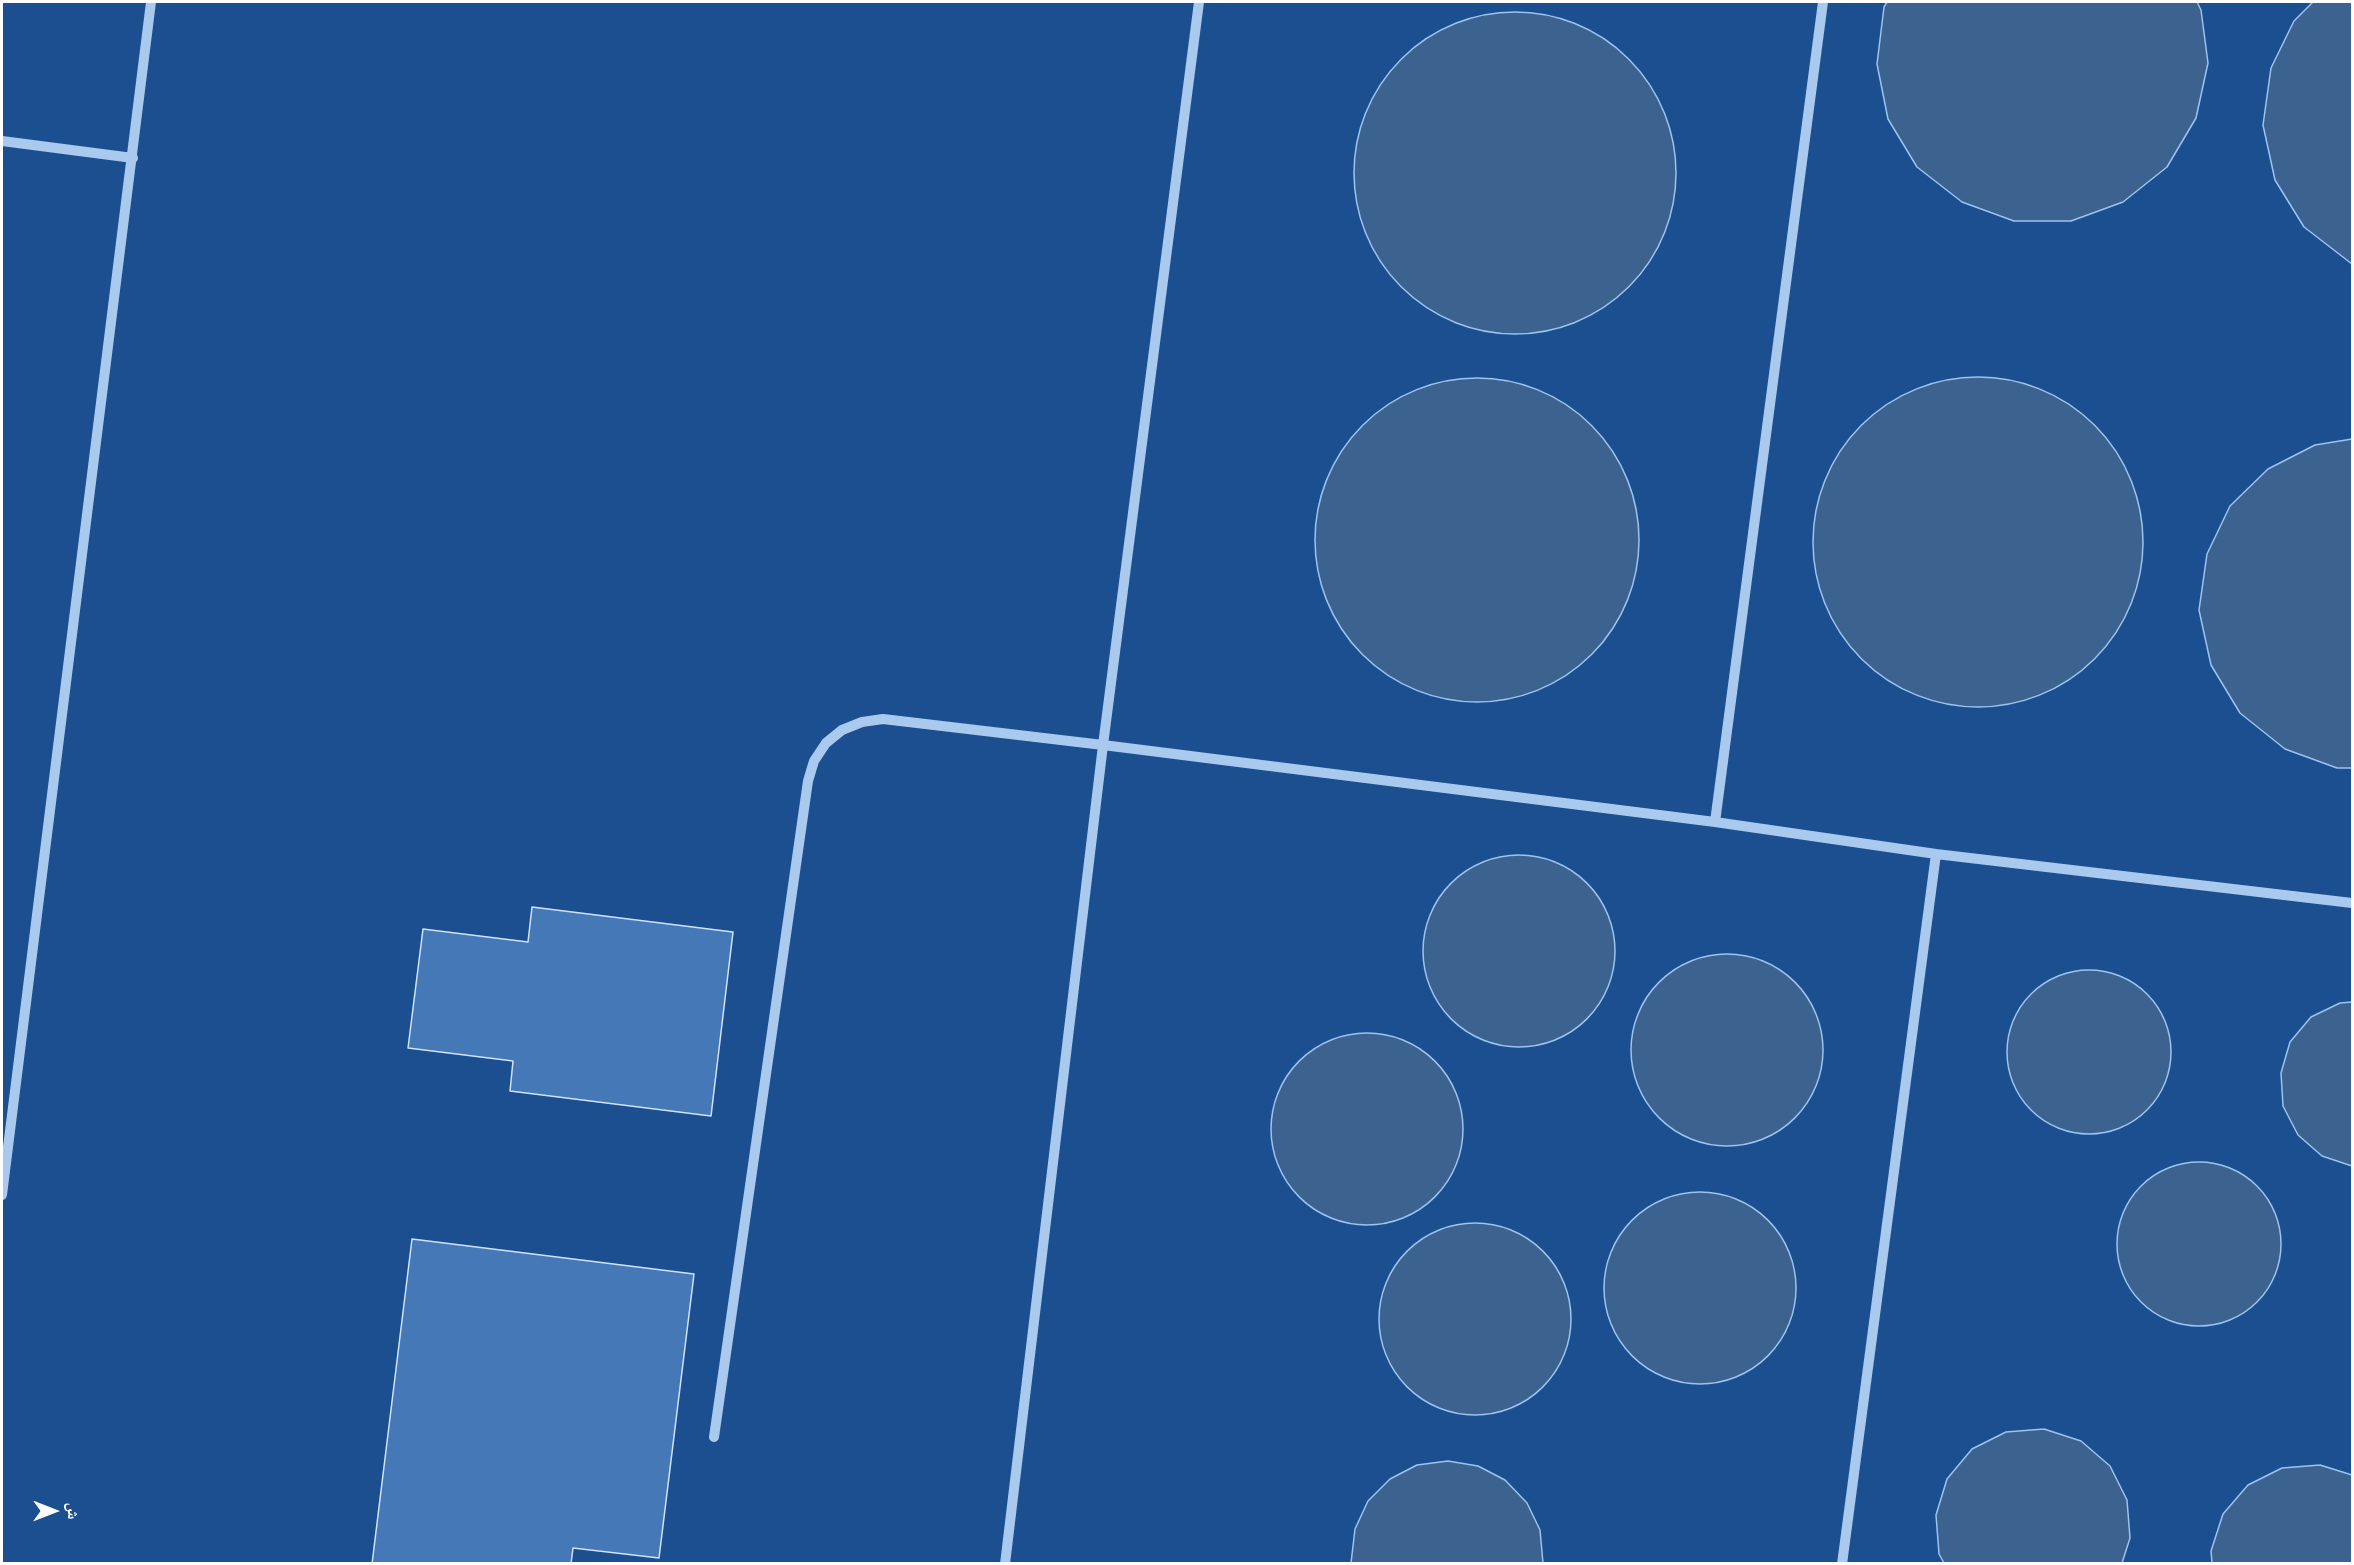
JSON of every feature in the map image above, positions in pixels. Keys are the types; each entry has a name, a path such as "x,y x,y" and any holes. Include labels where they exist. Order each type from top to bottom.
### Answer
{"lane":[{"path":"2,1195 151,2"},
{"path":"1005,1563 1103,745 1199,2"},
{"path":"1715,822 1823,2"},
{"path":"2,141 133,158"},
{"path":"714,1437 806,792 814,761 826,743 842,730 861,722 883,719 1103,745 1715,822 1936,854 2352,903"},
{"path":"1842,1563 1936,854"}],"water":[{"path":"1887,2 2197,2 2201,10 2208,63 2196,118 2167,167 2123,202 2071,221 2014,221 1962,202 1917,167 1888,119 1877,64 1884,7"},
{"path":"2313,2 2352,2 2352,264 2304,227 2275,180 2263,125 2271,68 2294,21"},
{"path":"1515,12 1562,19 1591,31 1629,59 1657,97 1669,126 1676,173 1669,220 1657,249 1629,287 1591,315 1562,327 1515,334 1468,327 1439,315 1401,287 1373,249 1361,220 1354,173 1361,126 1373,97 1401,59 1439,31 1468,19"},
{"path":"1978,377 2010,380 2041,390 2070,405 2095,425 2115,450 2130,479 2140,510 2143,542 2140,574 2130,605 2115,634 2095,659 2070,679 2041,694 2010,704 1978,707 1946,704 1915,694 1886,679 1861,659 1841,634 1826,605 1816,574 1813,542 1816,510 1826,479 1841,450 1861,425 1886,405 1915,390 1946,380"},
{"path":"1461,378 1493,378 1524,385 1554,397 1580,414 1603,437 1627,478 1636,508 1639,540 1636,572 1620,617 1603,643 1580,666 1554,683 1524,695 1493,702 1461,702 1430,695 1400,683 1374,666 1351,643 1334,617 1322,587 1315,556 1315,524 1322,493 1334,463 1351,437 1374,414 1400,397 1430,385"},
{"path":"2352,439 2352,768 2337,768 2285,749 2240,713 2211,665 2199,610 2207,554 2230,506 2268,469 2315,445"},
{"path":"1510,855 1528,855 1556,862 1587,883 1608,914 1615,951 1608,988 1587,1019 1556,1040 1528,1047 1510,1047 1474,1036 1445,1012 1434,996 1427,979 1423,960 1423,942 1434,906 1458,877 1474,866 1491,859"},
{"path":"1718,954 1736,954 1764,961 1795,982 1816,1013 1823,1050 1816,1087 1795,1118 1764,1139 1736,1146 1718,1146 1682,1135 1653,1111 1642,1095 1635,1078 1631,1059 1631,1041 1642,1005 1666,976 1682,965 1699,958"},
{"path":"2089,970 2105,971 2121,976 2147,994 2165,1020 2170,1036 2170,1068 2165,1084 2147,1110 2121,1128 2105,1133 2089,1134 2073,1133 2057,1128 2031,1110 2013,1084 2008,1068 2007,1052 2008,1036 2013,1020 2031,994 2057,976 2073,971"},
{"path":"2352,1002 2352,1166 2322,1156 2298,1135 2283,1106 2281,1073 2290,1042 2311,1017 2340,1003"},
{"path":"1358,1033 1376,1033 1404,1040 1435,1061 1456,1092 1463,1129 1456,1166 1435,1197 1404,1218 1376,1225 1358,1225 1322,1214 1293,1190 1282,1174 1275,1157 1271,1138 1271,1120 1282,1084 1306,1055 1322,1044 1339,1037"},
{"path":"2199,1162 2215,1163 2231,1168 2245,1175 2257,1186 2268,1198 2275,1212 2280,1228 2280,1260 2275,1276 2268,1290 2257,1302 2245,1313 2231,1320 2215,1325 2199,1326 2183,1325 2167,1320 2153,1313 2141,1302 2130,1290 2123,1276 2118,1260 2117,1244 2118,1228 2123,1212 2130,1198 2141,1186 2153,1175 2167,1168 2183,1163"},
{"path":"1691,1192 1709,1192 1737,1199 1768,1220 1789,1251 1796,1288 1789,1325 1768,1356 1737,1377 1709,1384 1691,1384 1655,1373 1626,1349 1615,1333 1608,1316 1604,1297 1604,1279 1615,1243 1639,1214 1655,1203 1672,1196"},
{"path":"1466,1223 1484,1223 1512,1230 1543,1251 1564,1282 1571,1319 1564,1356 1543,1387 1512,1408 1484,1415 1466,1415 1430,1404 1401,1380 1390,1364 1383,1347 1379,1328 1379,1310 1390,1274 1414,1245 1430,1234 1447,1227"},
{"path":"2044,1429 2081,1441 2110,1466 2127,1500 2130,1538 2122,1563 1944,1563 1939,1554 1936,1515 1947,1479 1972,1449 2006,1432"},
{"path":"1448,1461 1478,1466 1505,1480 1527,1503 1540,1530 1543,1563 1351,1563 1355,1529 1368,1501 1390,1479 1417,1465"},
{"path":"2320,1465 2352,1475 2352,1563 2212,1563 2211,1551 2223,1514 2248,1485 2282,1468"}],"building":[{"path":"532,907 733,932 711,1116 510,1091 513,1061 408,1048 423,929 528,942"},
{"path":"412,1239 694,1274 659,1558 573,1548 571,1564 372,1564"}]}
